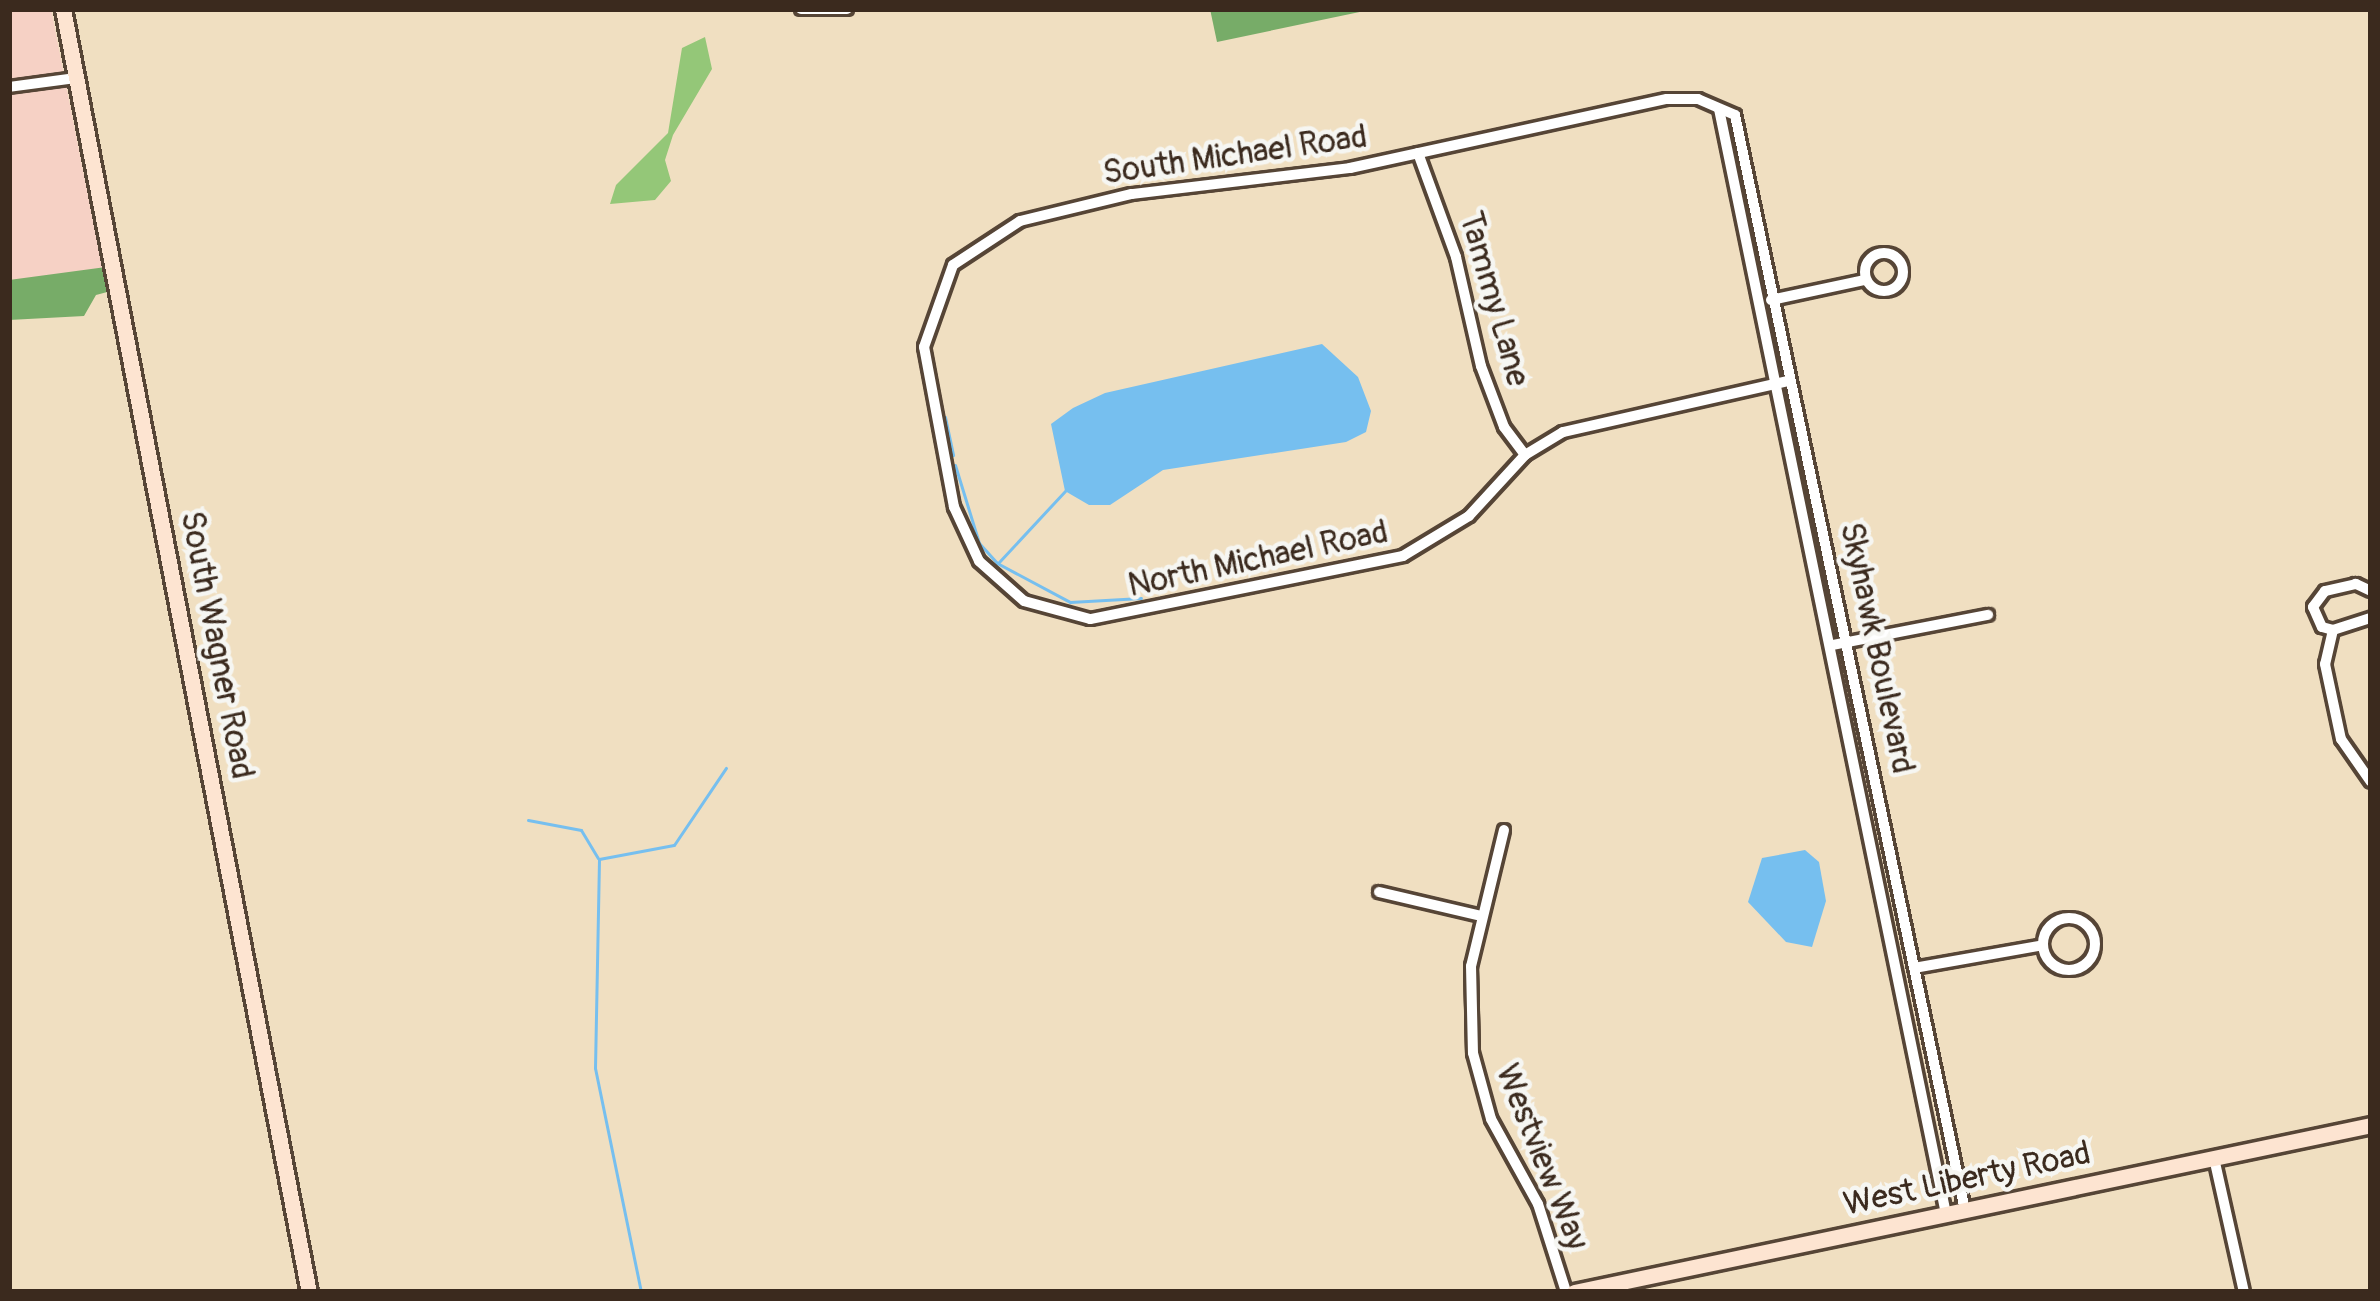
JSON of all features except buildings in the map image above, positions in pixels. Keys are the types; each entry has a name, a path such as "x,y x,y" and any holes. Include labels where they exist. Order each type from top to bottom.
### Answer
{"main road":[{"name":"South Wagner Road","path":"63,9 309,1292"},
{"name":"West Liberty Road","path":"1570,1292 2371,1125"}],"street":[{"path":"801,9 847,9"},
{"path":"9,87 76,78"},
{"name":"South Michael Road","path":"926,370 925,339 944,278 993,233 1132,194 1289,179 1647,102 1684,97 1719,109"},
{"name":"Skyhawk Boulevard","path":"1719,109 1735,115 1787,381 1850,642 1965,1210"},
{"name":"Skyhawk Boulevard","path":"1719,109 1772,384 1833,644 1946,1214"},
{"name":"Tammy Lane","path":"1418,153 1461,275 1481,366 1525,455"},
{"path":"1756,303 1864,280"},
{"name":"North Michael Road","path":"926,370 954,507 972,550 1007,590 1068,617 1113,617 1403,556 1469,516 1525,455 1583,425 1787,381"},
{"path":"2332,630 2315,617 2316,598 2356,584 2371,591"},
{"path":"1833,644 1988,615"},
{"path":"2332,630 2371,617"},
{"path":"2332,630 2325,664 2341,740 2371,782"},
{"name":"Westview Way","path":"1504,830 1470,980 1475,1064 1491,1119 1538,1204 1570,1292"},
{"path":"1379,892 1481,916"},
{"path":"1899,970 2039,946 2073,972 2096,951 2085,926 2071,918 2050,922 2039,946"},
{"path":"2214,1158 2244,1292"}],"shaded area":[{"path":"9,9 51,9 103,272 9,291"}],"green space":[{"path":"1210,9 1374,9 1217,42"},
{"path":"705,37 712,69 673,135 665,160 671,181 655,200 610,204 616,185 668,133 682,48"},
{"path":"106,267 111,291 96,295 84,316 9,320 9,280"}],"water":[{"path":"1322,344 1358,377 1371,411 1366,432 1346,442 1163,470 1110,505 1089,505 1065,491 1051,424 1073,408 1105,393"},
{"path":"1805,850 1819,862 1826,901 1812,947 1786,942 1748,902 1762,858"}],"waterway":[{"path":"945,417 953,455"},
{"path":"955,465 979,543 997,563 1070,602 1141,598"},
{"path":"999,562 1065,491"},
{"path":"641,1292 595,1068 599,859 674,845 726,768"},
{"path":"528,820 581,830 598,858"}]}
